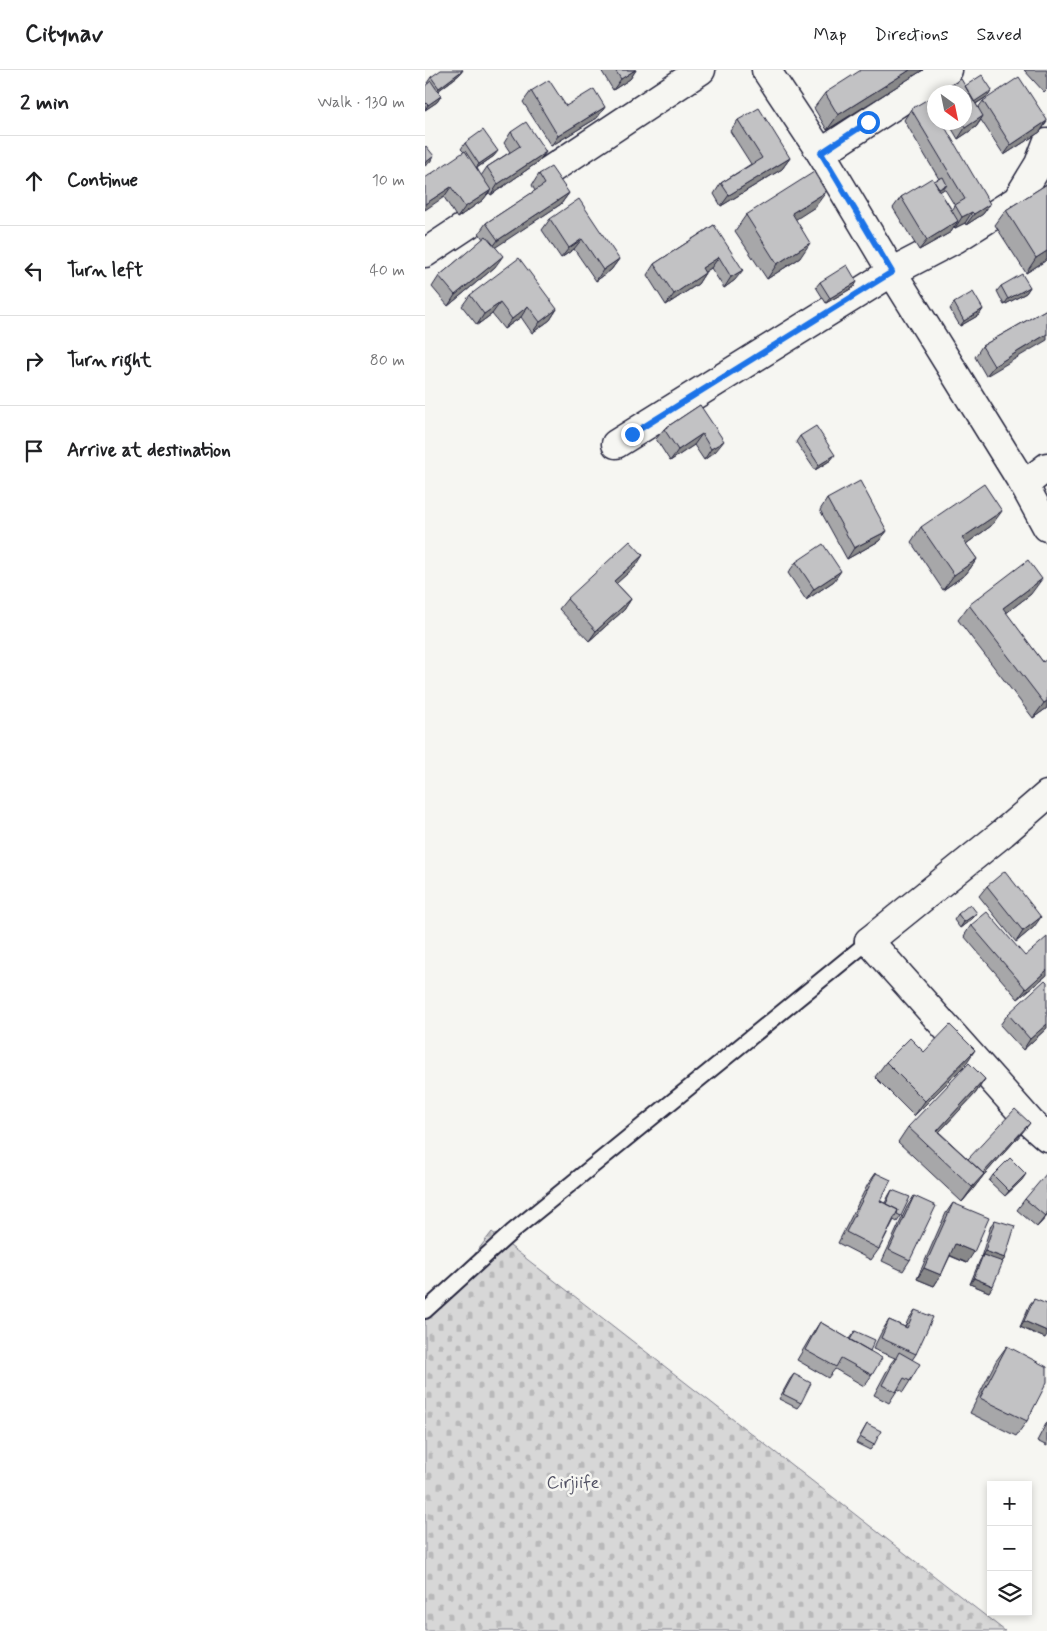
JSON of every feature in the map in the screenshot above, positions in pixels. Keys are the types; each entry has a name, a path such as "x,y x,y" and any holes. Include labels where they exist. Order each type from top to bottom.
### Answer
{"street":[{"path":"425,253 701,70"},
{"path":"766,70 821,153 1047,527"},
{"path":"821,153 948,70"},
{"path":"616,444 892,272 957,238 1017,200 1039,164 1047,143"},
{"path":"1023,485 1047,467"},
{"path":"1047,795 869,941 1031,1123 1047,1137"}],"lane":[{"path":"425,1311 513,1231 869,941"}],"green space":[{"name":"Cirjiife","path":"492,1232 1005,1631 425,1631 425,1318"}],"building":[{"path":"441,70 463,70 439,88 431,77"},
{"path":"615,70 635,70 621,79"},
{"path":"861,70 910,70 838,115 825,93"},
{"path":"982,75 992,90 974,102 972,98 972,85 967,85"},
{"path":"1019,77 1047,121 1011,145 983,101"},
{"path":"961,79 965,85 952,85"},
{"path":"549,80 566,106 594,89 605,107 558,136 531,91"},
{"path":"431,81 441,96 428,105 425,102 425,86"},
{"path":"972,98 983,116 972,123"},
{"path":"927,100 927,130 947,130 990,204 974,214 972,212 962,217 955,205 965,199 911,109"},
{"path":"759,108 790,158 729,195 721,183 762,158 738,120"},
{"path":"526,122 546,152 498,184 487,167 520,146 511,132"},
{"path":"483,130 498,151 479,164 465,143"},
{"path":"425,147 434,156 425,163"},
{"path":"465,151 491,190 465,207 451,187 425,204 425,178"},
{"path":"551,167 569,193 498,240 486,223 545,184 539,174"},
{"path":"814,172 826,192 792,213 810,243 777,264 746,215"},
{"path":"943,177 947,185 939,189 934,181"},
{"path":"932,178 958,221 927,240 901,197"},
{"path":"1047,184 1047,251 1036,258 1006,210"},
{"path":"579,199 619,259 603,270 582,239 569,248 550,219"},
{"path":"714,225 743,270 731,277 719,257 702,268 705,273 674,294 654,264"},
{"path":"486,236 503,256 455,295 439,276"},
{"path":"519,258 557,309 540,322 528,306 512,319 500,303 484,314 470,295"},
{"path":"847,265 857,282 830,298 820,282"},
{"path":"1022,274 1030,287 1008,299 1001,286"},
{"path":"973,292 983,309 964,321 954,303"},
{"path":"1047,309 1047,334 994,366 982,346"},
{"path":"700,405 724,441 711,449 702,434 678,450 664,429"},
{"path":"816,426 835,455 819,465 800,436"},
{"path":"860,481 887,531 854,548 827,499"},
{"path":"984,484 1002,511 962,538 977,559 954,575 921,527"},
{"path":"630,541 643,555 614,581 631,599 596,631 567,599"},
{"path":"823,544 841,571 814,589 796,562"},
{"path":"1028,560 1042,579 1003,608 1043,662 1047,659 1047,701 1044,703 969,605"},
{"path":"1005,871 1041,917 1023,931 987,886"},
{"path":"970,904 977,913 964,922 958,914"},
{"path":"987,912 1025,956 1047,937 1047,970 1026,989 971,925"},
{"path":"1045,980 1047,982 1047,1024 1030,1039 1008,1014"},
{"path":"950,1025 975,1050 925,1101 886,1062 910,1038 924,1052"},
{"path":"969,1063 985,1079 937,1131 984,1174 972,1187 908,1127"},
{"path":"1015,1109 1030,1123 983,1173 968,1159"},
{"path":"1010,1158 1026,1174 1009,1191 993,1175"},
{"path":"876,1173 891,1180 880,1201 898,1210 879,1249 846,1232"},
{"path":"1047,1173 1047,1214 1045,1216 1025,1199"},
{"path":"892,1190 910,1197 901,1216 897,1214 898,1210 886,1204"},
{"path":"914,1196 936,1206 910,1260 889,1250"},
{"path":"953,1203 989,1218 974,1252 955,1244 941,1275 924,1268"},
{"path":"995,1220 1015,1226 1005,1258 985,1251"},
{"path":"983,1255 1003,1262 993,1286 974,1278"},
{"path":"1034,1299 1047,1304 1047,1331 1024,1321"},
{"path":"915,1310 933,1317 916,1354 881,1338 889,1320 907,1328"},
{"path":"820,1322 882,1358 872,1375 841,1358 836,1367 805,1350"},
{"path":"855,1331 875,1340 870,1351 850,1340"},
{"path":"1007,1346 1047,1367 1047,1382 1027,1421 980,1398"},
{"path":"899,1352 920,1364 910,1381 904,1378 896,1392 882,1385"},
{"path":"794,1374 811,1383 801,1403 783,1394"},
{"path":"867,1424 881,1431 874,1445 860,1437"}],"route":[{"path":"632,434 892,272 821,153 868,122"}]}
